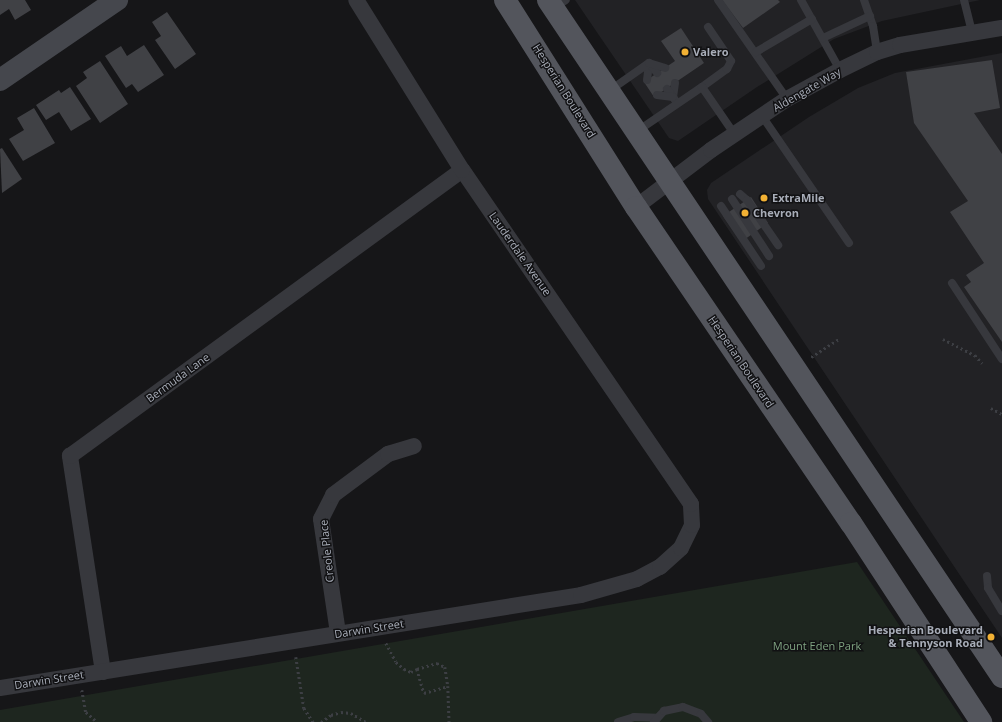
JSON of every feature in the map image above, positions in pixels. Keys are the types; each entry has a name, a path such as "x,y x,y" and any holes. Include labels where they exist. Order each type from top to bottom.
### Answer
{"main road":[{"name":"Hesperian Boulevard","path":"505,0 636,207 846,516 981,722"},
{"path":"556,3 635,132 1002,677"}],"street":[{"path":"0,80 117,0"},
{"name":"Lauderdale Avenue","path":"356,0 462,170 690,504"},
{"name":"Aldengate Way","path":"636,207 787,99 840,70 877,52 900,45 1002,28"},
{"name":"Bermuda Lane","path":"103,672 70,456 462,170"},
{"name":"Creole Place","path":"338,633 322,519 333,495 388,454 414,446"},
{"name":"Darwin Street","path":"0,688 581,595 637,579 660,567 681,548 692,525 690,504"}],"lane":[{"path":"718,0 756,52 787,99"},
{"path":"800,0 840,70"},
{"path":"864,0 870,16 877,52"},
{"path":"964,0 972,33"},
{"path":"823,38 870,16"},
{"path":"756,52 812,19"},
{"path":"635,132 675,100 702,87 727,69 731,61 708,27"},
{"path":"609,91 650,63"},
{"path":"650,63 665,68"},
{"path":"650,63 656,73"},
{"path":"647,80 650,63"},
{"path":"675,83 675,100"},
{"path":"702,87 735,135"},
{"path":"667,89 675,100"},
{"path":"657,95 675,100"},
{"path":"762,116 849,243"},
{"path":"740,194 747,200 778,245"},
{"path":"732,199 769,256"},
{"path":"721,206 761,266"},
{"path":"952,283 1002,359"},
{"path":"987,576 988,588 1002,611"},
{"path":"618,722 634,717 656,720 669,709 683,707 701,714 708,722"}],"path":[{"path":"794,368 839,339"},
{"path":"943,339 975,355 982,363"},
{"path":"991,408 1002,414"},
{"path":"383,626 387,647 396,662 411,672 437,663 445,667 448,686 449,722"},
{"path":"293,641 304,708 313,722"},
{"path":"418,670 424,693 448,686"},
{"path":"80,676 86,712 97,722"},
{"path":"321,722 331,714 341,712 351,713 366,722"}],"shaded area":[{"path":"575,0 980,0 882,21 834,39 757,87 678,141 669,138"},
{"path":"1002,53 1002,638 708,199 707,190 711,183 809,117 858,88 895,73"}],"green space":[{"name":"Mount Eden Park","path":"857,562 964,722 0,722 0,710"}],"building":[{"path":"0,0 25,0 31,10 15,20 9,9 0,15"},
{"path":"722,0 778,0 780,2 743,28"},
{"path":"167,12 196,54 175,69 155,40 161,36 152,22"},
{"path":"681,28 704,63 654,97 644,82 675,61 661,41"},
{"path":"144,45 164,75 138,92 132,84 126,88 105,56 121,46 127,56"},
{"path":"992,60 1000,108 974,113 1002,154 1002,342 964,287 971,282 966,275 984,263 950,212 968,201 914,123 906,72"},
{"path":"100,61 128,104 100,123 76,86 87,78 83,72"},
{"path":"70,87 91,119 71,131 59,112 46,120 36,105 59,90 61,93"},
{"path":"34,108 55,143 23,161 9,139 24,130 17,118"},
{"path":"2,148 22,179 2,193 0,149"},
{"path":"751,197 768,223 741,242 723,216"}],"place":[{"name":"Valero","path":"685,52"},
{"name":"ExtraMile","path":"764,198"},
{"name":"Chevron","path":"745,213"},
{"name":"Hesperian Boulevard & Tennyson Road","path":"991,637"}]}
